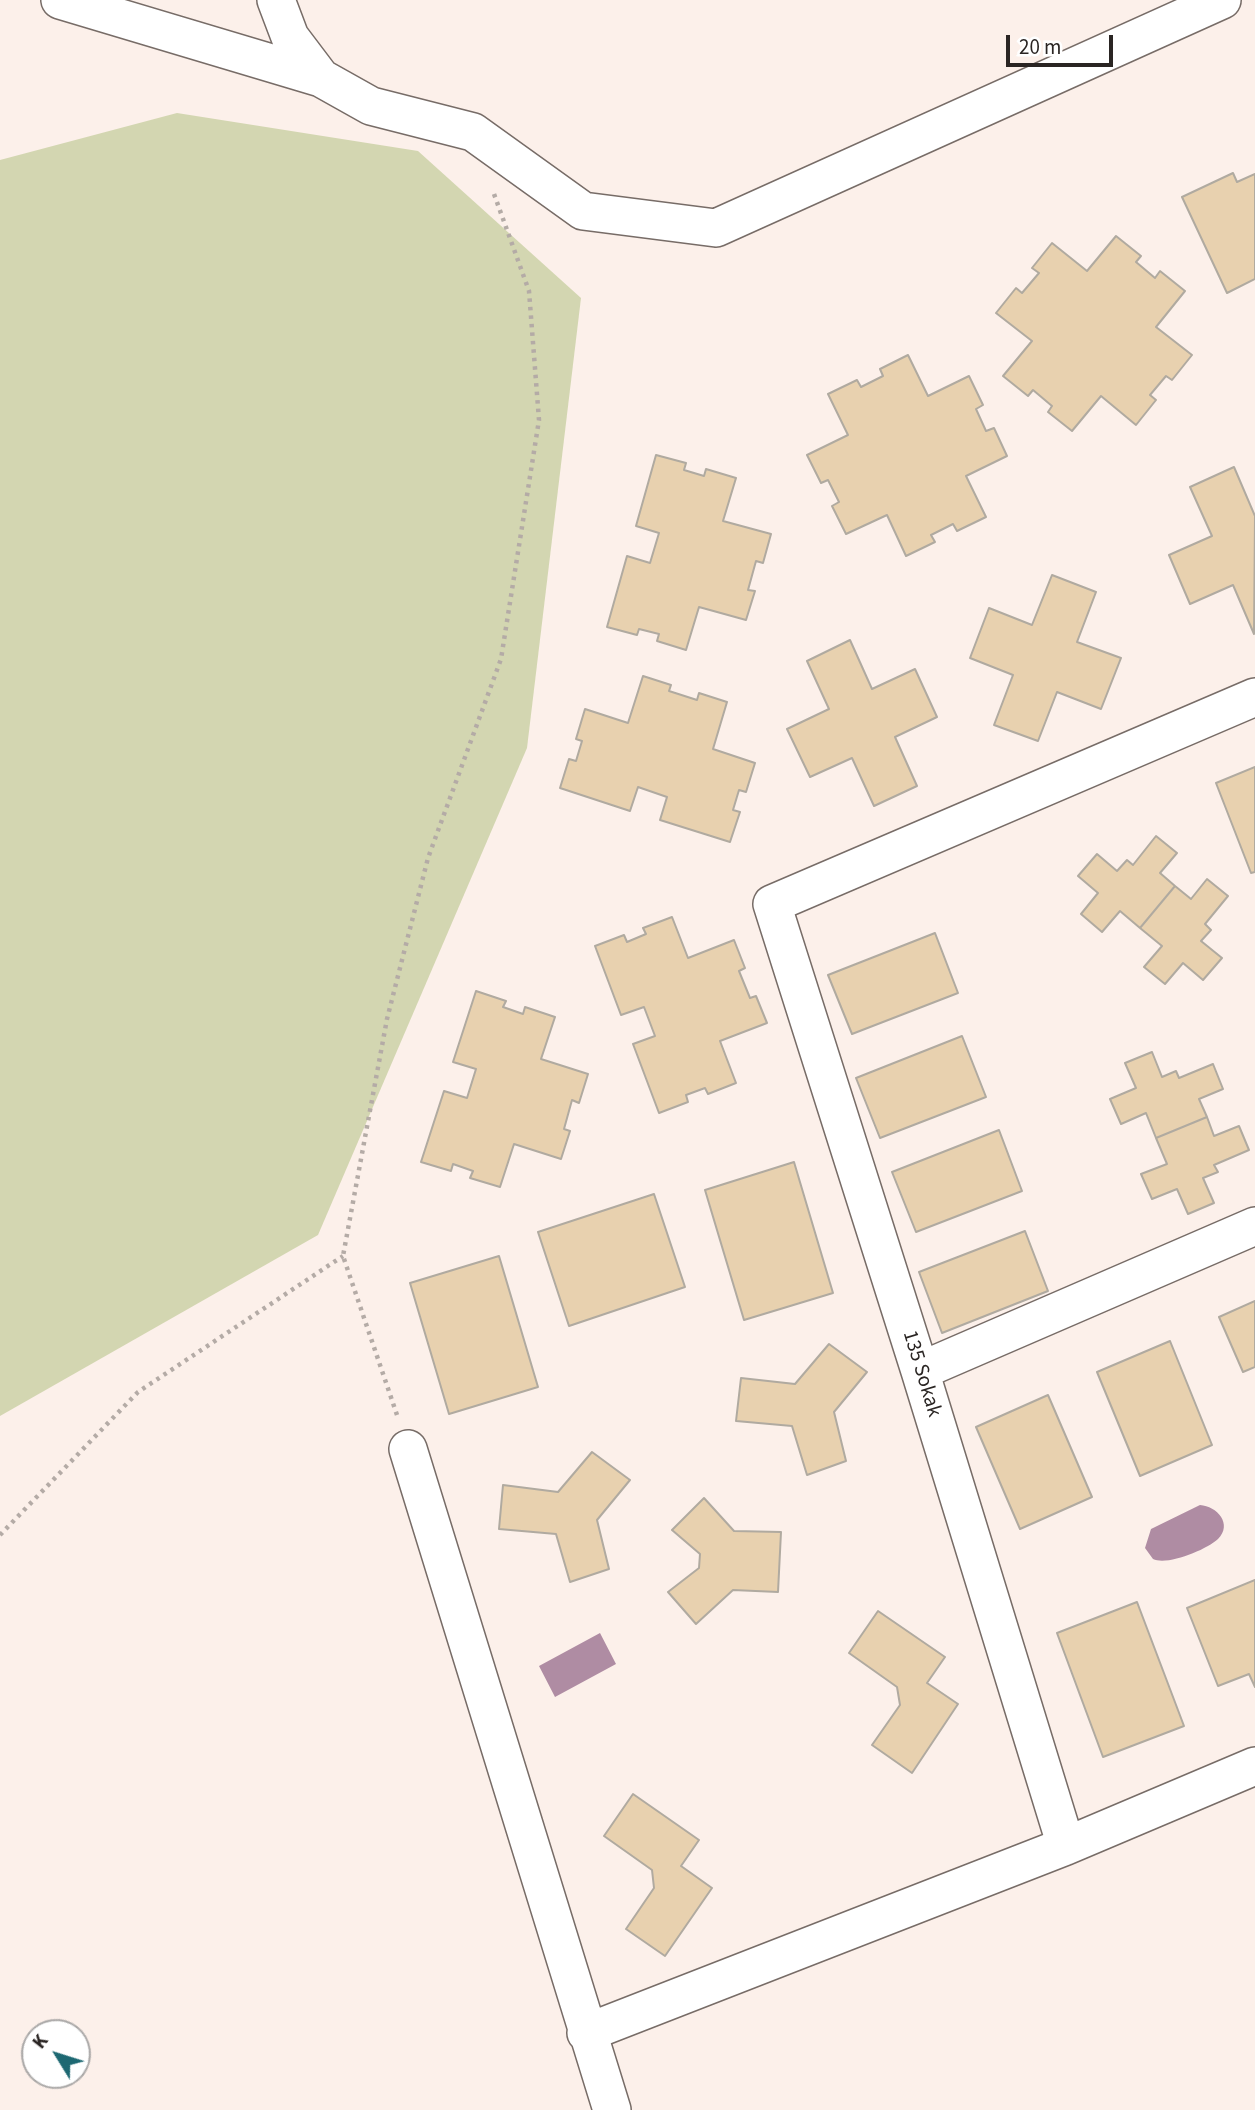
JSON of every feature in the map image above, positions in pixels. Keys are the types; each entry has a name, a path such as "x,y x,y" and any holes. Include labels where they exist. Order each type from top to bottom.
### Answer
{"street":[{"path":"60,0 321,78 371,106 472,132 583,211 716,228 1222,0"},
{"path":"276,0 290,37 321,78"},
{"name":"135 Sokak","path":"1066,1846 920,1371 772,904 1255,696"},
{"path":"920,1371 1255,1226"},
{"path":"408,1449 586,2034 612,2110"},
{"path":"586,2034 1066,1846 1255,1766"}],"path":[{"path":"408,1449 342,1255 387,1019 428,858 501,659 540,420 529,291 472,132"},
{"path":"0,1535 138,1392 342,1255"}],"green space":[{"path":"177,113 418,151 581,298 527,748 318,1235 0,1416 0,160"}],"shaded area":[{"path":"1200,1505 1212,1509 1221,1517 1224,1528 1218,1539 1186,1556 1159,1561 1153,1559 1145,1548 1151,1529"},
{"path":"600,1633 616,1664 555,1697 539,1666"}],"building":[{"path":"1233,173 1237,182 1255,174 1255,279 1227,293 1182,197"},
{"path":"1116,236 1141,256 1136,262 1155,278 1160,271 1185,291 1156,327 1192,355 1172,380 1166,376 1150,395 1156,400 1136,425 1101,396 1072,431 1048,412 1052,406 1033,390 1028,396 1003,376 1032,341 996,313 1016,288 1022,293 1039,273 1032,268 1052,243 1087,271"},
{"path":"908,355 928,396 969,376 983,405 976,409 986,431 994,428 1007,456 966,476 986,517 957,531 953,524 931,535 935,542 906,556 887,515 846,534 832,506 839,502 828,480 821,483 807,455 848,435 828,394 857,380 861,387 883,376 880,369"},
{"path":"656,455 686,463 684,470 704,476 706,469 736,478 723,521 771,534 763,563 756,561 748,590 755,591 746,620 699,607 686,650 657,641 659,634 639,629 637,635 607,627 627,556 650,563 659,533 636,526"},
{"path":"1234,467 1255,516 1254,634 1233,585 1190,604 1169,555 1212,536 1190,487"},
{"path":"1052,575 1096,592 1077,642 1121,658 1101,709 1057,692 1038,741 994,725 1013,675 970,658 989,608 1032,625"},
{"path":"850,640 872,689 915,669 937,717 895,737 917,786 874,806 852,758 810,777 787,729 829,709 807,661"},
{"path":"643,676 671,685 669,691 697,700 699,693 727,702 713,749 755,763 746,792 739,790 733,810 740,812 730,842 660,820 667,797 638,787 630,811 560,788 569,759 576,761 582,741 576,739 585,709 628,723"},
{"path":"1255,767 1255,872 1251,873 1216,783"},
{"path":"1156,836 1177,853 1160,873 1175,886 1140,928 1120,911 1102,932 1081,914 1098,893 1078,876 1097,854 1117,871 1127,860 1133,865"},
{"path":"1207,879 1228,896 1205,924 1211,930 1201,941 1222,958 1203,980 1183,963 1165,984 1144,967 1162,946 1140,928 1175,886 1191,899"},
{"path":"672,917 688,958 734,940 745,968 739,971 750,998 756,996 767,1023 720,1041 736,1083 708,1094 705,1088 686,1095 688,1102 659,1113 633,1044 655,1036 644,1007 621,1015 595,946 624,935 627,942 646,934 643,928"},
{"path":"935,933 958,993 852,1034 828,975"},
{"path":"476,991 506,1001 503,1007 523,1014 525,1007 555,1017 541,1059 588,1074 579,1103 572,1100 564,1129 570,1131 561,1159 514,1144 500,1187 470,1178 473,1171 453,1164 451,1171 421,1162 444,1091 467,1098 476,1069 453,1062"},
{"path":"962,1036 986,1097 880,1138 856,1078"},
{"path":"1152,1052 1162,1077 1176,1071 1179,1078 1213,1064 1223,1089 1199,1099 1207,1117 1156,1138 1146,1113 1121,1124 1110,1099 1136,1088 1125,1063"},
{"path":"1207,1117 1214,1136 1239,1126 1249,1150 1214,1165 1218,1172 1203,1178 1214,1203 1188,1214 1177,1189 1152,1199 1141,1174 1167,1164 1156,1138"},
{"path":"999,1130 1022,1191 916,1232 892,1172"},
{"path":"794,1162 833,1293 744,1320 705,1190"},
{"path":"654,1194 685,1287 569,1326 538,1232"},
{"path":"1025,1231 1048,1291 942,1333 919,1272"},
{"path":"499,1256 538,1387 449,1414 410,1283"},
{"path":"1255,1301 1255,1367 1243,1372 1219,1317"},
{"path":"1170,1341 1212,1445 1140,1476 1097,1372"},
{"path":"829,1344 867,1372 834,1412 846,1461 807,1475 792,1426 736,1421 741,1378 795,1384"},
{"path":"1048,1395 1092,1497 1020,1529 976,1427"},
{"path":"592,1452 630,1480 597,1520 609,1569 570,1582 556,1534 499,1529 503,1485 558,1492"},
{"path":"704,1498 734,1531 781,1532 778,1592 733,1590 696,1624 668,1592 699,1568 700,1554 672,1530"},
{"path":"1255,1580 1255,1687 1249,1674 1218,1686 1187,1608"},
{"path":"1137,1602 1184,1726 1103,1757 1057,1633"},
{"path":"878,1611 945,1657 927,1683 958,1704 912,1773 872,1745 900,1705 897,1687 849,1653"},
{"path":"633,1794 699,1840 681,1866 712,1888 665,1956 626,1929 654,1888 652,1870 604,1836"}]}
